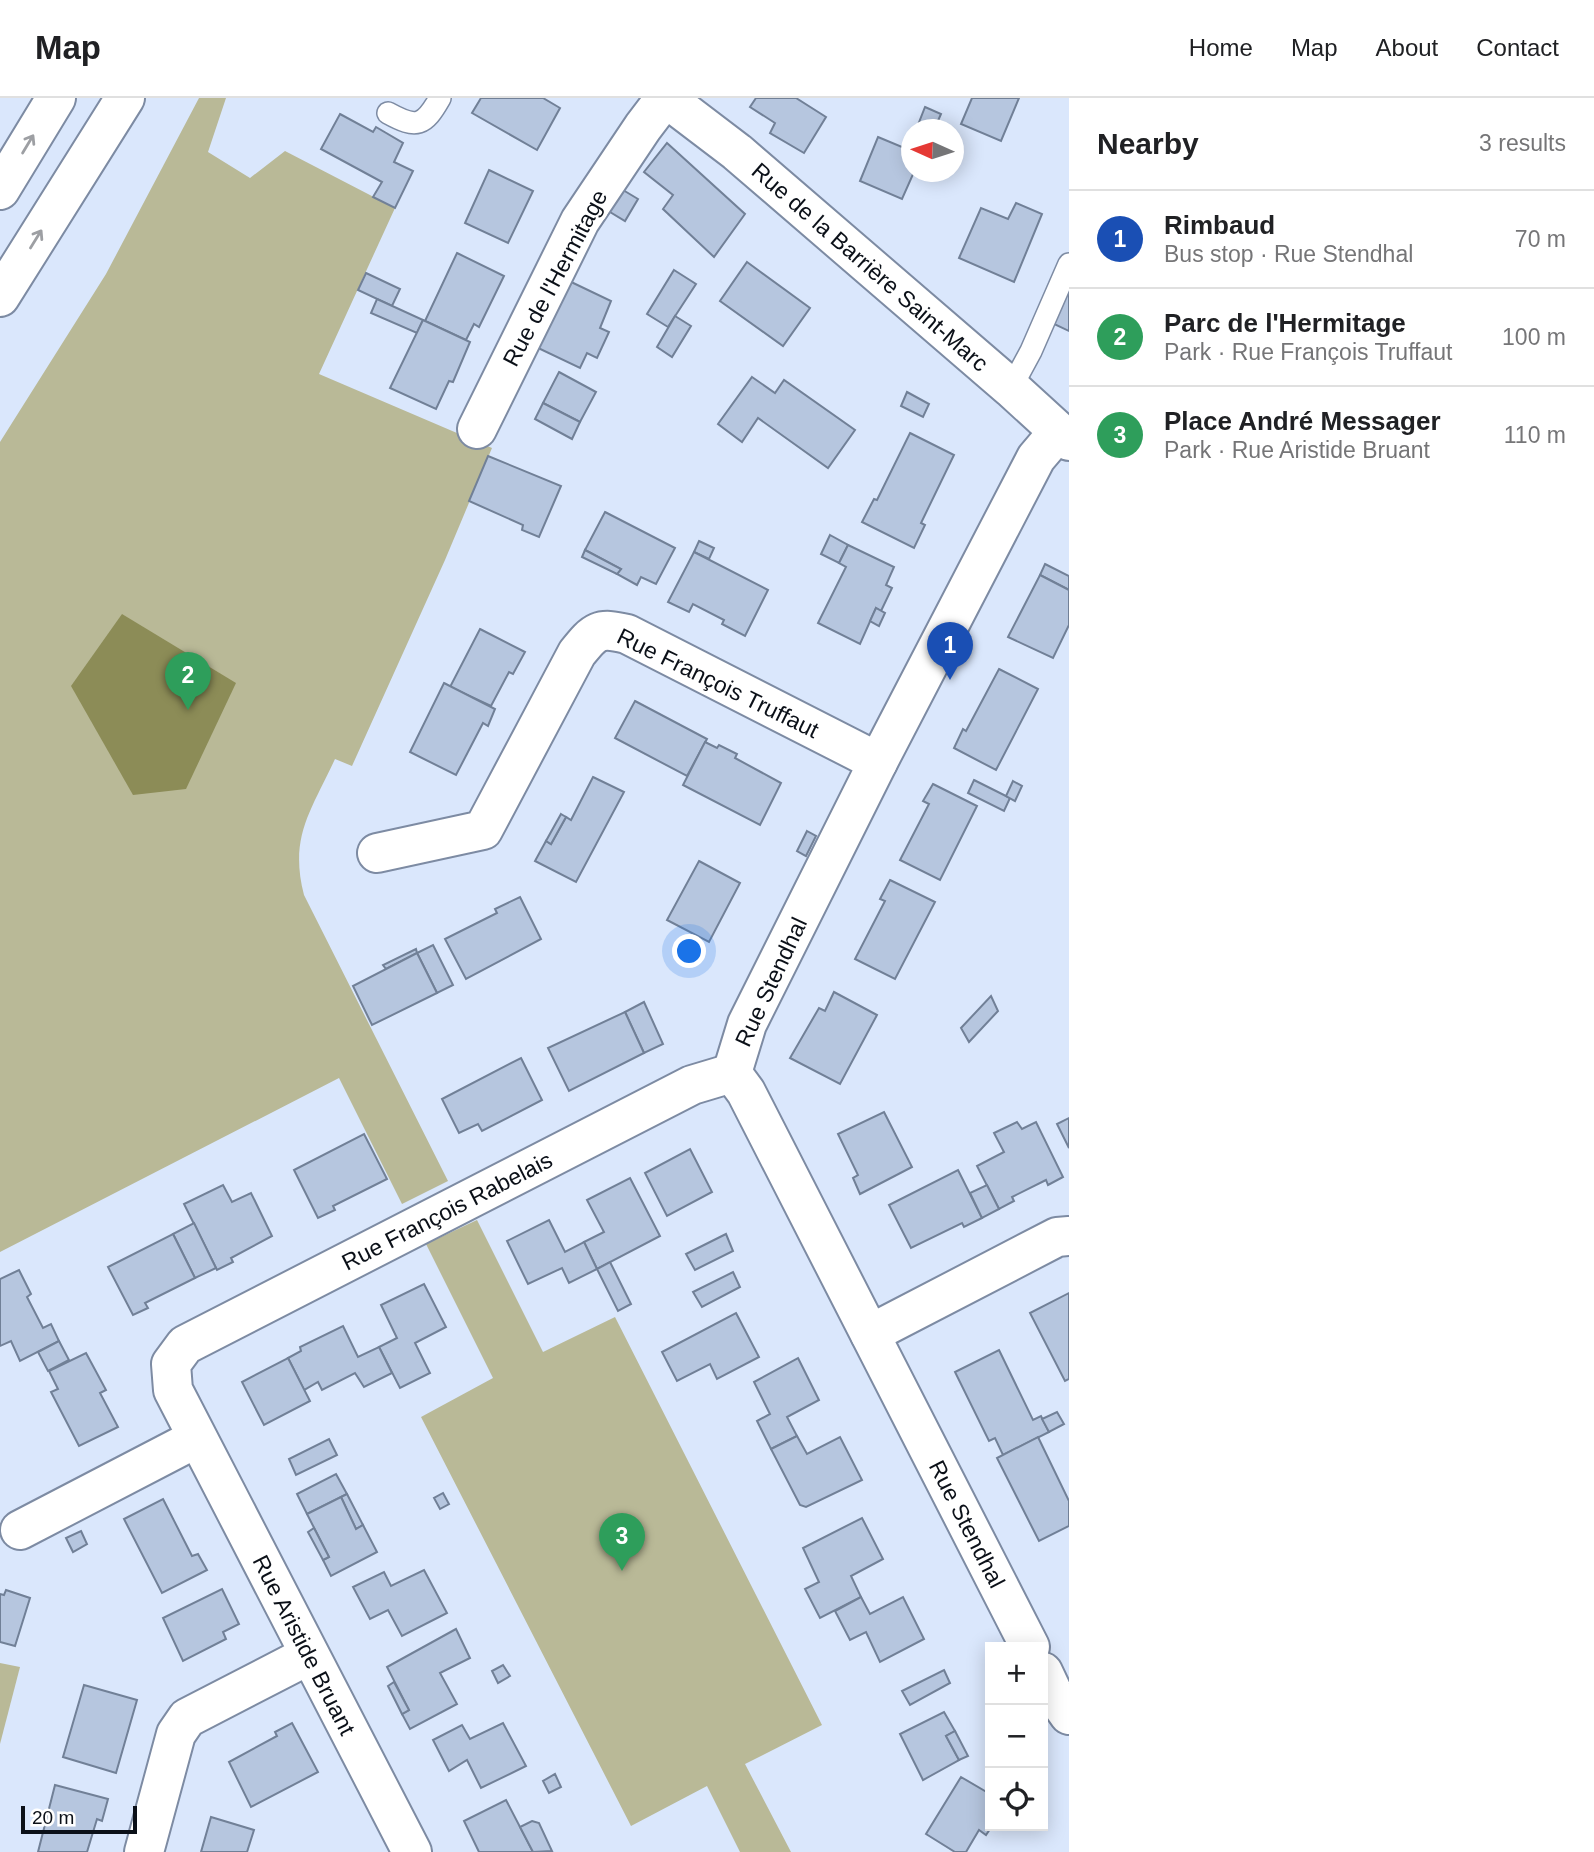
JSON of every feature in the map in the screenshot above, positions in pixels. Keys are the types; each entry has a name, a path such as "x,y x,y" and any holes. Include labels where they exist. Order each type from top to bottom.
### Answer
{"street":[{"path":"0,190 56,98"},
{"path":"0,297 125,98"},
{"name":"Rue de la Barrière Saint-Marc","path":"666,98 737,152 1064,436"},
{"name":"Rue de l'Hermitage","path":"477,429 580,221 643,127 666,98"},
{"name":"Rue Stendhal","path":"1027,1642 746,1092 732,1073 747,1024 878,762 1036,458 1064,436"},
{"name":"Rue François Truffaut","path":"377,853 483,830 577,653 594,633 607,629 626,634 878,762"},
{"name":"Rue François Rabelais","path":"171,1364 185,1345 692,1085 732,1073"},
{"path":"870,1334 1057,1237 1069,1236"},
{"name":"Rue Aristide Bruant","path":"171,1364 173,1390 412,1852"},
{"path":"20,1530 197,1438"},
{"path":"144,1852 176,1734 187,1718 309,1655"},
{"path":"1048,1683 1069,1714"}],"lane":[{"path":"388,113 407,123 423,122 430,116 440,98"},
{"path":"1011,388 1031,351 1069,264"}],"green space":[{"path":"199,98 226,98 208,152 250,178 285,151 395,208 319,374 492,448 445,560 352,766 335,759 318,794 305,825 299,857 304,895 448,1181 402,1204 339,1078 0,1252 0,442 106,274"},
{"path":"477,1220 543,1352 615,1317 822,1725 745,1764 791,1852 740,1852 707,1786 631,1826 421,1417 493,1378 426,1244"},
{"path":"0,1663 20,1667 0,1744"}],"shaded area":[{"path":"122,614 236,683 186,789 133,795 71,686"}],"building":[{"path":"481,98 543,98 560,108 537,150 472,113"},
{"path":"756,98 796,98 826,117 804,153 770,133 775,123 750,107"},
{"path":"972,98 1019,98 1001,141 964,125 963,119"},
{"path":"925,107 941,114 939,119 920,119"},
{"path":"340,114 373,132 376,127 403,143 394,162 413,171 395,208 373,197 382,182 321,149"},
{"path":"878,137 901,147 901,182 910,182 902,199 860,181"},
{"path":"667,143 745,214 714,257 663,209 673,195 644,172"},
{"path":"489,170 533,191 508,243 465,223"},
{"path":"618,187 638,199 625,221 605,209"},
{"path":"1016,203 1042,214 1014,282 959,258 981,208 1008,219"},
{"path":"457,253 504,276 479,327 474,324 466,340 425,321"},
{"path":"747,262 810,308 783,346 720,301"},
{"path":"674,270 696,284 668,327 647,314"},
{"path":"366,273 400,289 392,306 358,290"},
{"path":"567,280 611,301 600,328 609,332 597,358 587,353 580,368 536,347"},
{"path":"1069,286 1069,331 1052,323"},
{"path":"377,299 423,320 417,333 371,313"},
{"path":"675,316 691,326 672,357 657,347"},
{"path":"423,320 470,342 453,382 449,381 436,409 390,388"},
{"path":"559,372 596,392 580,422 543,403"},
{"path":"752,377 775,393 784,380 855,430 828,468 758,418 742,442 718,424"},
{"path":"907,392 929,404 923,417 901,406"},
{"path":"543,403 580,422 572,439 535,419"},
{"path":"910,433 954,455 921,523 925,525 914,548 862,522 874,499 877,500"},
{"path":"488,456 561,486 539,537 522,530 523,525 469,501"},
{"path":"605,512 675,548 656,584 641,577 637,585 617,574 621,569 585,550"},
{"path":"830,535 848,545 839,563 821,554"},
{"path":"699,541 714,548 709,559 694,552"},
{"path":"848,545 894,567 886,585 892,588 881,611 876,608 860,644 818,623 846,567 839,563"},
{"path":"585,550 621,569 617,574 582,557"},
{"path":"694,552 768,590 745,636 722,624 724,620 693,604 689,612 668,602"},
{"path":"1045,564 1069,576 1069,590 1040,575"},
{"path":"1040,575 1069,590 1069,625 1053,658 1008,637"},
{"path":"876,608 885,613 879,626 870,621"},
{"path":"480,629 525,652 513,674 509,672 491,706 450,687"},
{"path":"999,669 1038,689 996,770 954,748"},
{"path":"444,683 495,709 488,726 483,723 456,775 410,752"},
{"path":"635,701 707,739 687,776 615,738"},
{"path":"705,742 717,748 719,745 737,754 735,758 781,783 760,825 683,785"},
{"path":"593,777 624,792 576,882 535,861 546,841 551,844 566,817 571,820"},
{"path":"974,780 1010,798 1004,811 968,793"},
{"path":"1013,781 1022,786 1015,801 1006,796"},
{"path":"933,784 977,806 940,880 900,860 929,804 923,801"},
{"path":"561,814 566,817 551,844 546,841"},
{"path":"807,831 816,836 806,856 797,851"},
{"path":"699,861 740,883 709,942 667,920"},
{"path":"890,880 935,902 895,979 855,959 885,901 880,899"},
{"path":"520,897 541,939 466,979 445,939 497,913 495,909"},
{"path":"433,945 453,985 437,993 417,953"},
{"path":"416,949 417,953 386,969 383,965"},
{"path":"417,953 437,993 372,1025 353,986"},
{"path":"834,992 877,1015 840,1084 790,1058 819,1008 825,1011"},
{"path":"991,996 998,1011 969,1042 961,1028"},
{"path":"644,1002 663,1044 644,1053 625,1012"},
{"path":"625,1012 644,1053 569,1091 548,1048"},
{"path":"521,1058 542,1100 482,1131 478,1124 459,1133 442,1099"},
{"path":"884,1112 912,1167 860,1194 853,1178 858,1175 838,1134"},
{"path":"1069,1118 1069,1148 1057,1124"},
{"path":"1017,1122 1022,1129 1036,1122 1063,1177 1048,1185 1046,1180 1012,1197 1014,1201 999,1209 977,1166 1004,1152 994,1133"},
{"path":"364,1134 387,1179 333,1206 335,1210 318,1218 294,1170"},
{"path":"690,1149 712,1192 667,1216 645,1173"},
{"path":"958,1170 982,1218 964,1227 962,1223 911,1248 889,1205"},
{"path":"630,1178 660,1236 597,1269 584,1242 604,1232 587,1200"},
{"path":"223,1185 232,1202 251,1193 272,1236 231,1258 233,1262 217,1270 184,1204"},
{"path":"987,1185 999,1209 982,1218 970,1193"},
{"path":"549,1220 565,1252 584,1242 597,1269 569,1283 562,1268 528,1284 507,1241"},
{"path":"194,1223 216,1268 195,1278 173,1234"},
{"path":"173,1234 195,1278 145,1303 148,1308 133,1315 108,1267"},
{"path":"726,1234 733,1251 695,1270 686,1254"},
{"path":"610,1262 631,1304 618,1311 597,1269"},
{"path":"19,1270 31,1294 27,1297 43,1328 51,1324 59,1341 20,1361 11,1341 0,1346 0,1279"},
{"path":"733,1272 740,1287 702,1307 693,1292"},
{"path":"424,1284 446,1327 415,1343 430,1373 400,1388 379,1347 397,1338 381,1305"},
{"path":"1069,1293 1069,1379 1065,1381 1030,1313"},
{"path":"736,1313 759,1357 717,1379 710,1364 677,1381 662,1352"},
{"path":"343,1326 358,1357 379,1347 392,1373 364,1387 355,1373 322,1390 318,1382 304,1390 288,1358 301,1351 300,1347"},
{"path":"59,1341 69,1360 48,1371 38,1352"},
{"path":"999,1350 1033,1420 1041,1416 1049,1432 1003,1455 995,1438 989,1441 955,1372"},
{"path":"86,1353 106,1390 100,1393 118,1427 79,1446 51,1392 58,1389 49,1371"},
{"path":"288,1358 310,1401 264,1425 242,1382"},
{"path":"798,1358 819,1400 787,1417 797,1436 771,1449 757,1421 770,1414 754,1382"},
{"path":"1057,1412 1064,1424 1049,1432 1042,1419"},
{"path":"797,1436 807,1454 840,1437 862,1480 806,1507 800,1505 771,1449"},
{"path":"1038,1437 1069,1501 1069,1526 1039,1541 997,1458"},
{"path":"329,1439 337,1455 296,1475 289,1459"},
{"path":"336,1474 347,1494 307,1514 297,1494"},
{"path":"443,1493 449,1504 440,1509 434,1498"},
{"path":"347,1494 363,1525 356,1529 341,1497"},
{"path":"341,1497 356,1529 363,1525 377,1552 331,1576 323,1560 329,1557 307,1514"},
{"path":"163,1499 192,1556 198,1554 207,1570 162,1593 124,1519"},
{"path":"862,1518 883,1559 851,1576 861,1597 820,1618 805,1589 819,1582 803,1548"},
{"path":"314,1528 329,1557 323,1560 308,1532"},
{"path":"81,1531 87,1544 73,1552 66,1538"},
{"path":"424,1570 447,1613 402,1636 388,1610 370,1619 353,1587 384,1572 391,1586"},
{"path":"222,1589 239,1624 223,1632 226,1639 183,1661 163,1618"},
{"path":"6,1590 30,1598 15,1646 0,1642 0,1594 4,1595"},
{"path":"861,1597 870,1614 903,1597 924,1639 880,1662 866,1632 850,1640 835,1611"},
{"path":"456,1629 470,1658 440,1673 457,1704 410,1729 402,1714 409,1710 387,1667"},
{"path":"503,1665 510,1676 498,1683 492,1671"},
{"path":"944,1670 950,1683 910,1705 902,1691"},
{"path":"394,1682 409,1710 402,1714 388,1686"},
{"path":"84,1685 137,1700 116,1773 63,1757"},
{"path":"944,1712 955,1731 946,1736 959,1760 923,1780 900,1734"},
{"path":"292,1723 318,1772 251,1807 229,1762 277,1736 275,1732"},
{"path":"503,1723 526,1766 481,1788 467,1760 449,1771 433,1740 462,1725 470,1739"},
{"path":"955,1731 968,1756 959,1760 946,1736"},
{"path":"555,1774 561,1787 549,1793 543,1781"},
{"path":"961,1777 985,1791 985,1831 989,1831 986,1835 979,1830 966,1852 955,1852 926,1834"},
{"path":"55,1785 108,1799 102,1821 97,1819 87,1852 38,1852"},
{"path":"506,1800 533,1852 479,1852 464,1821"},
{"path":"211,1817 254,1830 247,1852 201,1852"},
{"path":"532,1821 539,1823 552,1851 533,1852 520,1827"}],"place":[{"name":"Rimbaud","path":"950,680"},
{"name":"Parc de l'Hermitage","path":"188,710"},
{"name":"Place André Messager","path":"622,1571"}]}
